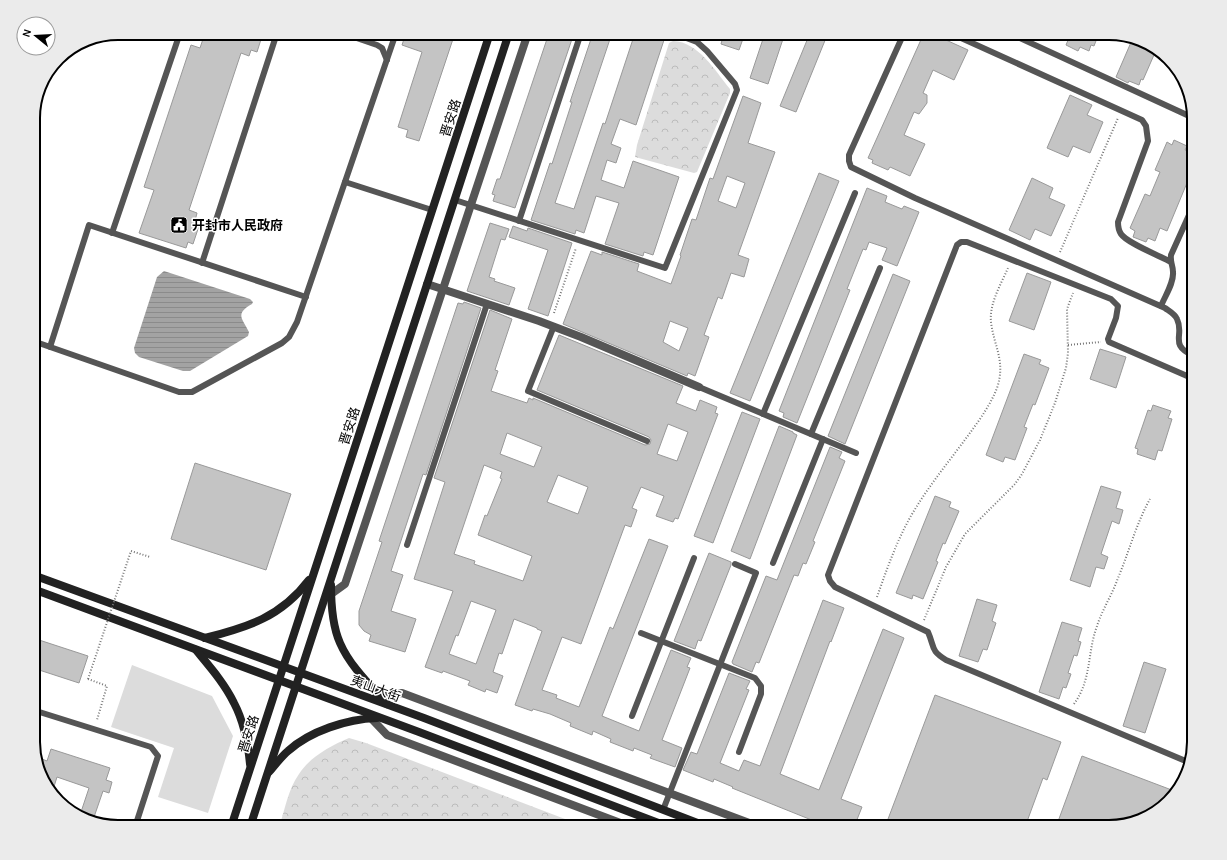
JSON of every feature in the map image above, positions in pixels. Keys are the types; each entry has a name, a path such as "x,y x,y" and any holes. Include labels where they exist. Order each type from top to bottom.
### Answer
{"main road":[{"name":"晋安路","path":"232,820 488,40"},
{"path":"252,820 300,673 328,596 331,578 507,40"},
{"path":"205,638 242,628 263,619 281,608 302,590 313,574"},
{"name":"夷山大街","path":"40,578 369,698 689,820"},
{"name":"夷山大街","path":"40,592 363,711 651,820"},
{"path":"328,596 340,643 353,665 387,705"},
{"path":"196,649 221,682 234,704 246,739 250,766"},
{"path":"267,774 289,751 305,739 326,729 345,723 370,718 381,718"}],"street":[{"path":"328,596 345,584 526,40"},
{"path":"427,284 581,336 699,387"},
{"path":"369,698 402,692 742,820"},
{"path":"363,711 387,735 612,820"}],"lane":[{"path":"112,233 178,40"},
{"path":"202,263 275,40"},
{"path":"362,40 382,48 387,60"},
{"path":"40,343 168,389 179,392 192,392 282,343 289,337 297,322 306,297 394,40"},
{"path":"519,221 579,40"},
{"path":"455,200 665,268 737,90 735,84 707,51 696,42 691,40"},
{"path":"901,40 849,155 851,167 915,198 1161,306 1177,317 1179,325 1178,339 1181,348 1187,353"},
{"path":"966,40 1142,120 1146,126 1148,141 1118,222 1119,229 1121,235 1129,241 1170,262"},
{"path":"1024,40 1187,114"},
{"path":"345,182 432,210"},
{"path":"763,414 855,193"},
{"path":"1161,306 1173,278 1174,270 1170,262 1171,255 1187,220"},
{"path":"50,347 90,226 306,297"},
{"path":"1184,760 946,660 933,649 928,632 835,587 830,581 828,575 957,245 961,242 967,242 1111,299 1118,306 1116,318 1108,339 1109,342 1187,376"},
{"path":"811,434 880,268"},
{"path":"407,545 487,304"},
{"path":"554,326 528,391 647,441"},
{"path":"699,387 856,453"},
{"path":"773,563 823,439"},
{"path":"632,716 694,558"},
{"path":"663,810 756,573 735,564"},
{"path":"641,633 755,678 761,686 761,694 739,752"},
{"path":"40,712 151,747 158,756 137,820"}],"path":[{"path":"1056,260 1121,110"},
{"path":"554,313 578,240"},
{"path":"873,606 895,548 917,506 987,409 996,388 1000,372 1000,360 991,322 991,314 995,299 1011,260"},
{"path":"920,628 946,567 965,534 1015,484 1043,433 1062,383 1066,368 1068,345 1067,309 1076,285"},
{"path":"1068,345 1091,342 1109,342"},
{"path":"1068,712 1078,699 1084,685 1089,670 1093,640 1097,626 1117,580 1138,523 1150,499"},
{"path":"94,729 108,686 88,679 130,551 150,557"}],"green space":[{"path":"673,41 691,46 699,52 730,89 730,93 697,172 694,173 635,157 637,145 669,43"},
{"path":"132,665 212,696 233,736 208,813 158,797 174,748 111,727"},
{"path":"349,738 366,743 568,820 281,820 295,780 309,762 335,745"}],"shaded area":[{"path":"164,271 250,299 253,302 252,304 243,311 242,314 243,320 249,332 248,336 190,371 183,371 139,357 135,353 134,348 157,277"}],"building":[{"path":"203,40 261,40 257,52 251,50 249,56 241,53 189,210 197,213 195,221 200,223 193,244 188,242 186,248 139,233 154,190 144,187 191,45 200,48"},
{"path":"404,40 453,40 419,141 406,137 408,130 398,127 422,52 402,45"},
{"path":"547,40 572,40 515,208 493,201 495,195 492,194 497,179 500,179"},
{"path":"591,40 610,40 555,203 574,209 603,123 605,124 633,40 664,40 636,125 620,119 611,144 621,148 616,163 607,160 601,180 624,188 633,161 679,177 653,255 644,252 643,256 605,244 619,203 596,196 584,233 576,230 575,234 531,220 550,163 552,164 572,102 570,102"},
{"path":"722,40 743,40 739,50 721,44"},
{"path":"763,40 783,40 768,84 750,78"},
{"path":"807,40 825,40 796,112 780,106"},
{"path":"921,40 946,40 968,50 954,80 933,70 923,93 927,95 927,103 919,114 914,112 904,135 925,144 910,176 890,167 888,170 872,163 873,160 868,158"},
{"path":"1068,40 1096,40 1094,46 1091,45 1089,51 1080,47 1078,51 1066,45"},
{"path":"1131,43 1154,55 1143,80 1141,79 1139,85 1129,81 1128,83 1116,77"},
{"path":"1070,95 1092,105 1087,115 1103,122 1090,153 1073,146 1068,157 1047,148"},
{"path":"743,96 761,103 748,143 775,152 738,255 749,259 744,277 731,273 722,299 718,297 704,335 709,337 695,376 688,373 687,376 563,324 591,251 602,255 602,252 639,264 637,271 671,284 692,219 696,220 710,178 713,179","holes":["727,176 745,183 736,208 718,201","670,321 688,328 679,351 663,342"]},
{"path":"1174,140 1187,146 1185,150 1187,151 1187,183 1167,231 1160,228 1155,241 1148,238 1146,242 1133,237 1135,231 1130,228 1145,194 1150,196 1160,172 1155,170 1167,142 1172,145"},
{"path":"819,173 839,181 750,401 730,393"},
{"path":"1032,178 1053,188 1049,198 1065,205 1051,236 1035,229 1030,240 1009,230"},
{"path":"867,188 887,196 885,202 902,209 904,206 919,212 897,266 882,260 887,248 869,242 866,250 863,249 847,289 850,290 797,423 783,417 784,413 779,411"},
{"path":"490,223 509,229 505,240 501,239 489,277 495,279 494,281 515,288 509,305 467,291"},
{"path":"513,226 527,231 528,228 572,243 548,316 528,309 548,250 509,237"},
{"path":"1027,273 1051,282 1034,330 1009,321"},
{"path":"893,274 910,281 845,444 828,436"},
{"path":"464,302 481,308 426,475 423,474 391,571 403,575 391,611 416,619 405,652 369,641 371,635 364,631 359,625 359,611 382,542 379,541 458,303 463,304"},
{"path":"490,310 512,319 495,370 498,371 491,391 527,403 529,398 533,400 533,398 645,445 650,444 651,440 649,437 537,390 559,335 683,386 676,403 696,411 700,400 717,407 715,413 718,414 678,519 675,518 673,522 656,516 664,496 641,487 632,508 637,510 631,527 625,525 581,644 562,637 542,690 557,695 556,698 579,707 610,627 613,629 649,539 668,546 602,716 639,731 671,650 691,658 687,667 690,668 662,740 682,748 675,767 650,758 652,755 634,748 633,751 610,742 611,739 593,731 592,735 570,726 571,723 550,714 533,709 532,711 515,705 542,631 537,628 514,619 502,654 499,653 493,672 503,676 497,693 486,689 485,692 468,685 470,681 443,671 442,673 425,667 453,591 414,579 445,482 434,478","holes":["668,424 688,432 677,461 657,454","507,433 542,447 534,467 500,454","484,465 502,472 500,478 502,479 487,516 485,515 478,535 532,556 523,581 474,564 475,561 454,554","558,475 588,487 578,514 547,502","471,601 496,610 476,664 449,654 456,635 458,636"]},
{"path":"1100,349 1126,357 1116,388 1090,379"},
{"path":"1024,354 1041,360 1039,364 1049,368 1035,405 1033,404 1024,427 1027,428 1015,460 1005,457 1003,462 986,455"},
{"path":"1153,405 1171,411 1168,418 1172,419 1162,451 1158,450 1155,460 1137,454 1138,449 1135,448 1148,410 1151,411"},
{"path":"742,412 760,419 713,543 694,536"},
{"path":"779,426 797,435 750,559 731,551"},
{"path":"830,447 842,452 839,458 845,461 813,541 815,542 806,564 803,563 798,576 794,575 759,663 756,662 752,672 733,664 732,662 766,576 777,580"},
{"path":"195,463 291,494 266,570 171,539"},
{"path":"1101,486 1121,492 1116,508 1123,510 1119,524 1112,521 1101,554 1108,557 1104,569 1096,567 1090,587 1070,580"},
{"path":"935,496 951,502 949,507 959,511 945,544 943,543 936,561 938,562 923,599 913,595 912,599 896,593"},
{"path":"709,553 731,562 731,565 701,641 698,640 695,649 674,641"},
{"path":"977,599 997,605 992,621 996,623 987,650 983,649 978,662 959,656"},
{"path":"823,600 844,608 780,774 819,790 883,629 904,638 841,799 862,807 857,820 812,820 732,788 733,787 714,779 713,782 683,770 691,752 697,754 729,673 750,681 746,689 749,690 720,763 739,771 744,760 760,766"},
{"path":"1062,622 1082,628 1078,641 1081,642 1077,656 1074,655 1068,673 1071,674 1066,688 1063,687 1059,699 1039,692"},
{"path":"40,640 88,656 79,683 40,670"},
{"path":"1144,662 1166,669 1145,733 1123,726"},
{"path":"935,695 1061,742 1047,780 1043,778 1028,820 888,820"},
{"path":"51,749 110,768 106,780 112,782 109,793 103,791 94,816 81,811 89,788 57,777 54,786 50,781 42,760 47,761"},
{"path":"1082,756 1171,790 1152,807 1139,814 1129,817 1109,820 1059,820"}],"place":[{"name":"开封市人民政府","path":"179,225"}]}
